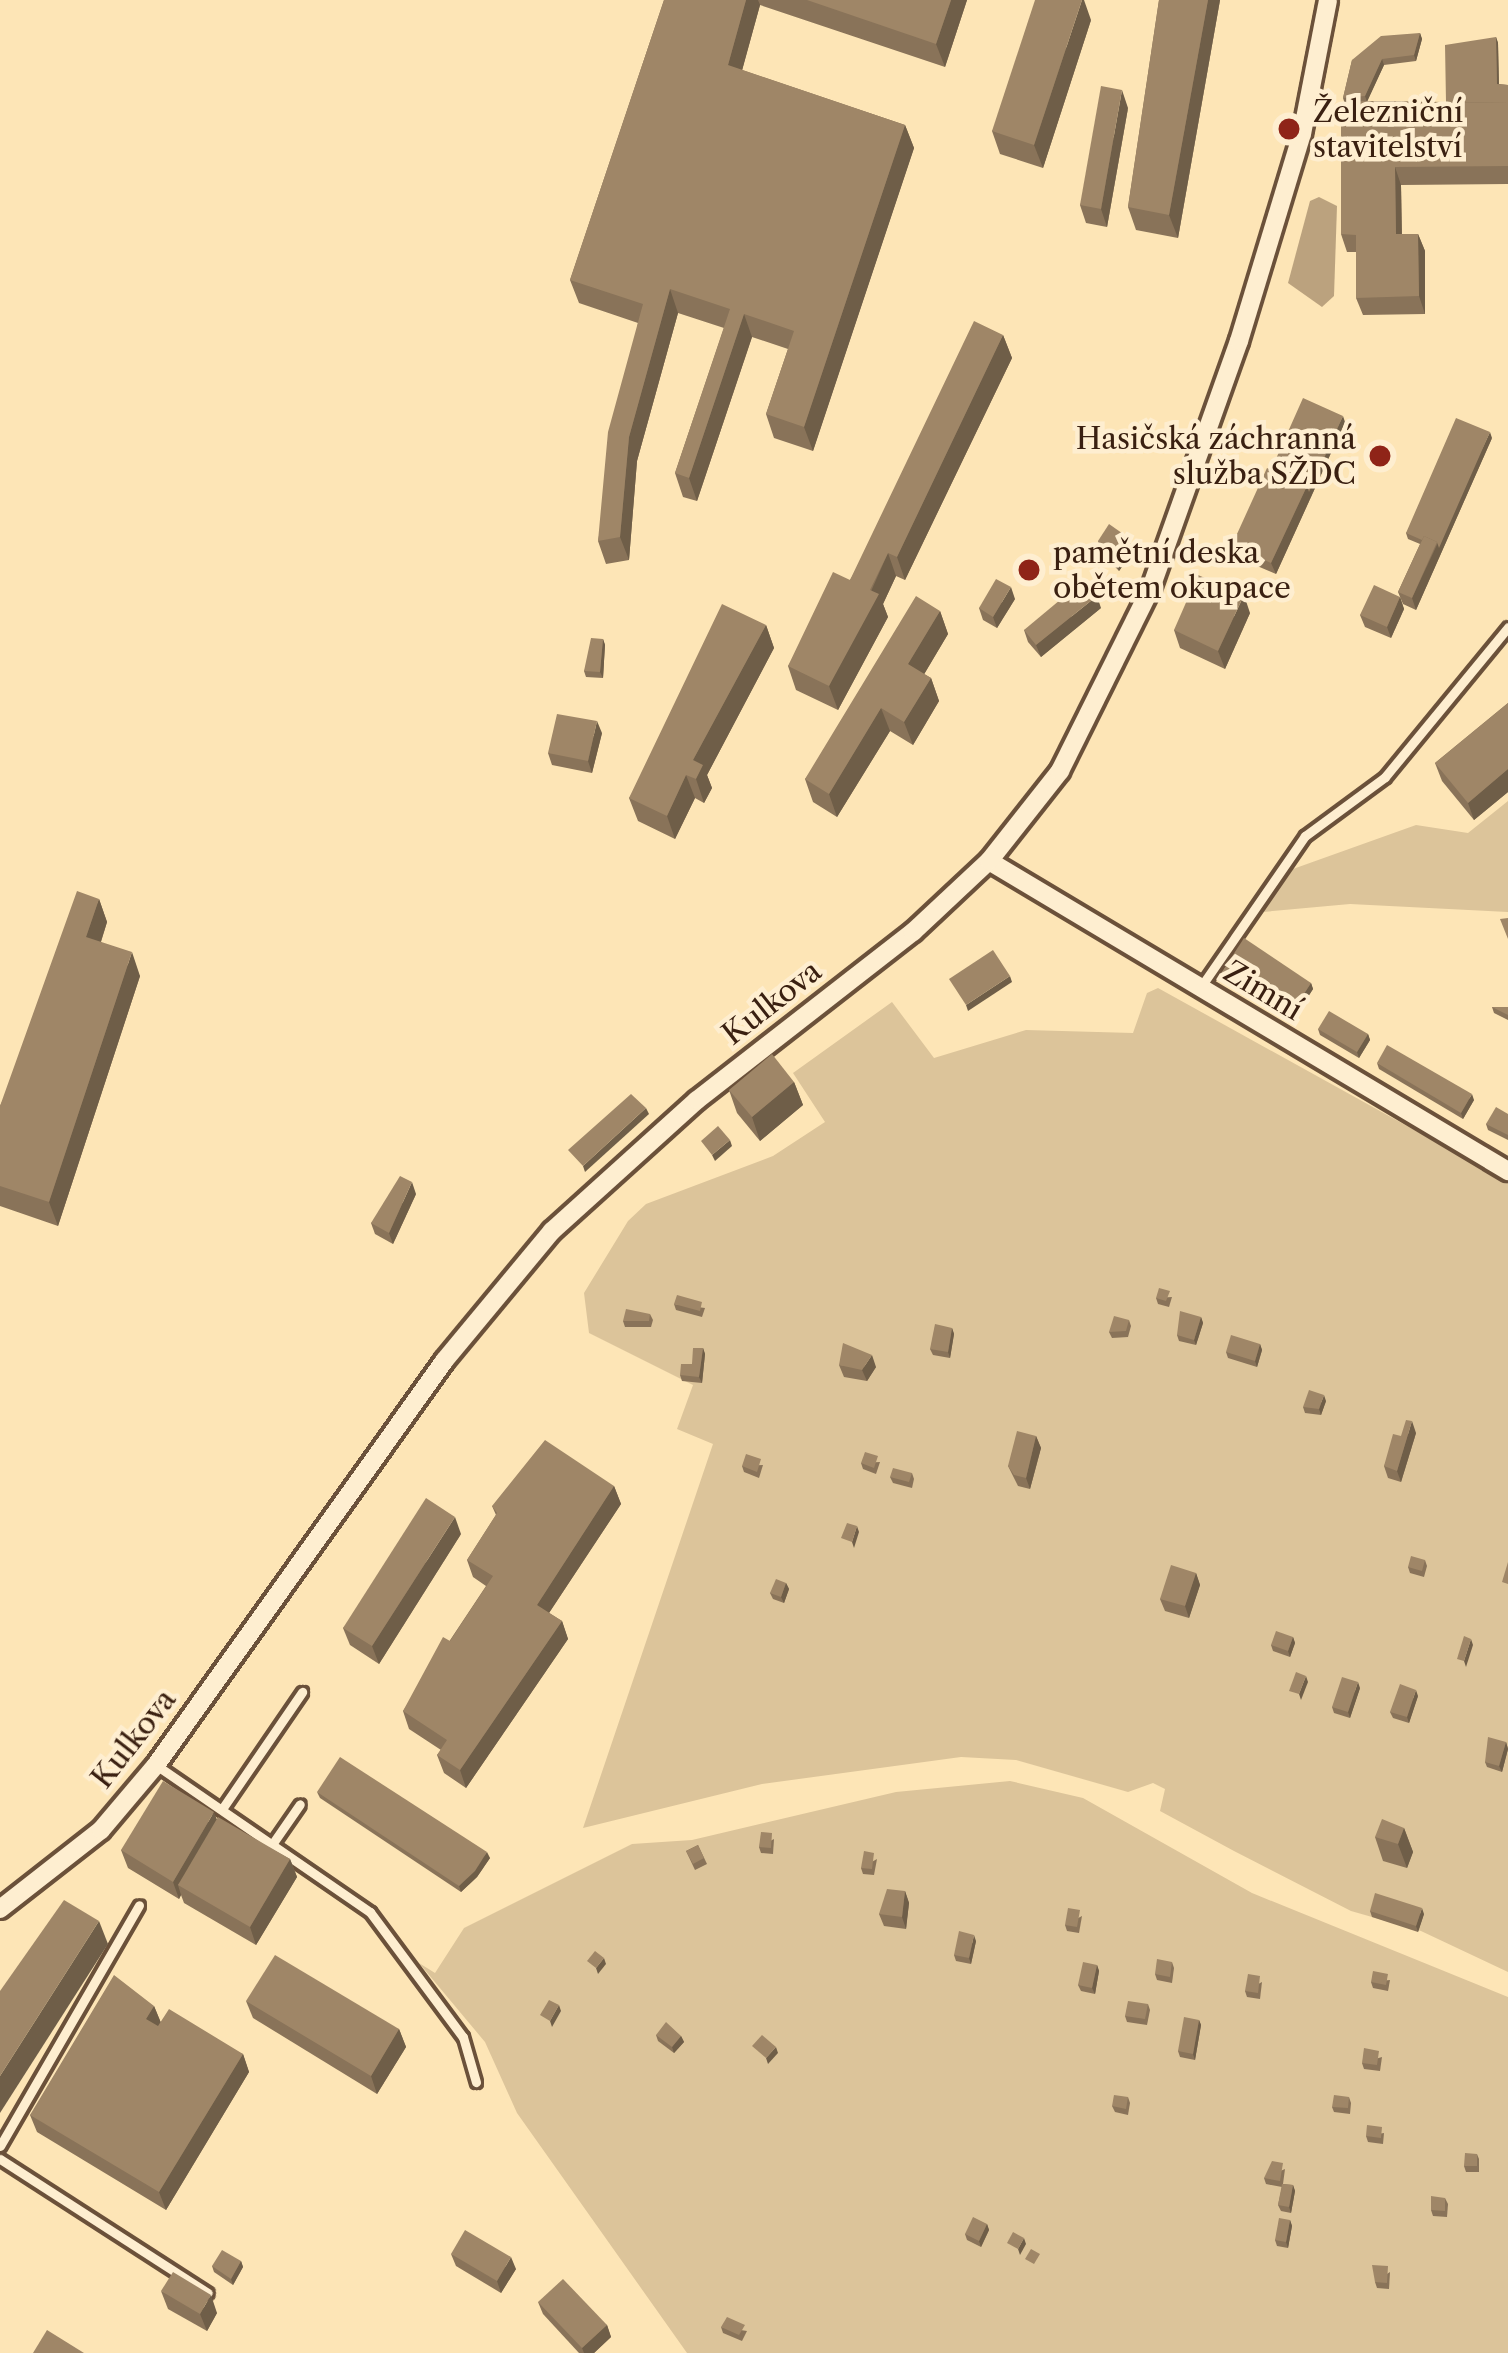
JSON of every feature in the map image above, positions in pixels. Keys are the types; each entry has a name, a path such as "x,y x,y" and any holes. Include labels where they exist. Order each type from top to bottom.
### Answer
{"street":[{"name":"Kulkova","path":"0,1909 101,1830 156,1765 444,1360 552,1231 697,1100 913,932 989,861 1073,750 1151,589 1277,225 1328,0"},
{"name":"Zimní","path":"989,861 1508,1171"}],"lane":[{"path":"1200,988 1305,836 1385,776 1508,627"},
{"path":"222,1809 302,1692"},
{"path":"156,1765 370,1912 463,2037 476,2082"},
{"path":"273,1843 300,1804"},
{"path":"0,2146 139,1905"},
{"path":"0,2159 208,2294"}],"shaded area":[{"path":"1319,197 1337,206 1334,296 1322,307 1288,283 1310,201"},
{"path":"1508,801 1508,912 1350,904 1263,912 1293,869 1416,825 1468,833"},
{"path":"1158,988 1508,1182 1508,1972 1421,1931 1351,1911 1234,1851 1160,1811 1165,1789 1153,1783 1128,1792 1016,1760 961,1757 762,1784 583,1828 713,1444 677,1429 693,1385 589,1333 584,1293 628,1221 646,1204 773,1156 825,1122 793,1073 892,1002 934,1058 1026,1030 1133,1033 1147,993"},
{"path":"1010,1781 1083,1798 1252,1893 1508,1997 1508,2353 687,2353 517,2113 485,2042 419,1963 435,1973 464,1928 632,1844 692,1840 896,1792"}],"building":[{"path":"664,0 746,0 728,65 905,125 804,427 766,414 794,331 744,314 689,478 675,473 730,309 670,289 629,437 620,537 598,541 608,432 643,304 570,280"},
{"path":"807,0 951,0 936,44"},
{"path":"1035,0 1082,0 1034,145 992,131"},
{"path":"1159,0 1208,0 1169,215 1128,207"},
{"path":"1420,33 1414,55 1382,59 1365,96 1343,98 1352,60 1381,36"},
{"path":"1496,37 1497,84 1508,85 1508,103 1446,102 1445,45"},
{"path":"1101,86 1122,90 1101,209 1080,205"},
{"path":"1355,101 1508,103 1508,166 1395,167 1396,234 1418,234 1419,296 1356,298 1356,235 1341,234 1341,124"},
{"path":"974,321 1003,335 897,557 888,553 870,590 879,594 829,686 788,666 833,572 850,580"},
{"path":"1303,398 1343,416 1309,492 1307,486 1271,470"},
{"path":"1456,418 1490,432 1439,548 1424,536 1422,540 1406,533"},
{"path":"1267,468 1307,486 1271,563 1232,545"},
{"path":"1109,524 1129,538 1115,559 1098,541"},
{"path":"1424,536 1437,542 1412,598 1398,592"},
{"path":"1198,575 1244,595 1218,651 1174,630"},
{"path":"996,579 1011,587 993,617 979,608"},
{"path":"1084,580 1097,596 1036,645 1024,630"},
{"path":"1374,585 1400,597 1387,627 1360,615"},
{"path":"916,596 940,611 908,664 931,678 904,722 881,708 829,794 805,779"},
{"path":"722,604 766,625 693,760 703,765 696,779 686,775 667,816 629,798"},
{"path":"591,638 603,639 600,672 584,671"},
{"path":"1508,703 1508,769 1468,803 1435,763"},
{"path":"557,714 597,721 588,761 548,753"},
{"path":"77,891 99,899 86,937 132,952 49,1202 0,1186 0,1106"},
{"path":"1244,938 1311,983 1289,1017 1222,972"},
{"path":"993,950 1010,976 966,1005 949,979"},
{"path":"1329,1011 1368,1034 1357,1052 1318,1029"},
{"path":"1387,1045 1472,1094 1461,1113 1377,1063"},
{"path":"772,1054 794,1082 752,1117 729,1090"},
{"path":"631,1094 646,1108 583,1166 568,1150"},
{"path":"1496,1107 1508,1114 1508,1135 1486,1124"},
{"path":"718,1126 730,1140 712,1155 701,1141"},
{"path":"400,1176 412,1182 389,1233 371,1223"},
{"path":"1159,1288 1170,1291 1166,1301 1156,1298"},
{"path":"677,1295 702,1302 700,1311 674,1304"},
{"path":"626,1309 650,1314 649,1321 623,1321"},
{"path":"1180,1311 1201,1317 1194,1340 1177,1335"},
{"path":"1114,1316 1129,1320 1126,1331 1109,1332"},
{"path":"935,1324 952,1328 948,1352 930,1349"},
{"path":"1231,1335 1260,1344 1255,1361 1226,1352"},
{"path":"843,1343 872,1355 862,1370 839,1365"},
{"path":"693,1348 703,1348 699,1377 680,1375 681,1364 692,1364"},
{"path":"1309,1390 1324,1395 1319,1409 1303,1407"},
{"path":"1406,1420 1412,1421 1397,1471 1384,1466 1393,1434 1401,1436"},
{"path":"1017,1431 1036,1436 1026,1478 1014,1475 1008,1466"},
{"path":"545,1440 614,1486 537,1605 562,1621 460,1770 437,1755 447,1740 403,1711 443,1637 450,1641 493,1576 467,1560 497,1513 492,1506"},
{"path":"865,1452 878,1456 874,1468 861,1463"},
{"path":"746,1454 761,1459 757,1472 742,1466"},
{"path":"893,1468 912,1473 909,1482 890,1477"},
{"path":"426,1498 455,1517 372,1646 343,1628"},
{"path":"847,1523 857,1526 852,1542 841,1538"},
{"path":"1411,1556 1425,1560 1422,1571 1408,1567"},
{"path":"1171,1565 1196,1573 1185,1606 1160,1599"},
{"path":"776,1579 786,1583 781,1597 770,1593"},
{"path":"1276,1631 1293,1637 1288,1651 1271,1645"},
{"path":"1464,1636 1471,1639 1464,1661 1457,1659"},
{"path":"1296,1672 1306,1676 1299,1694 1289,1691"},
{"path":"1342,1677 1358,1682 1348,1712 1332,1707"},
{"path":"1400,1684 1416,1690 1407,1717 1390,1712"},
{"path":"1488,1737 1506,1742 1499,1766 1485,1762"},
{"path":"340,1757 487,1852 475,1871 459,1886 317,1792"},
{"path":"163,1781 214,1812 173,1882 121,1850"},
{"path":"218,1817 290,1859 250,1927 178,1885"},
{"path":"1382,1819 1404,1828 1398,1844 1375,1837"},
{"path":"761,1832 772,1833 771,1848 759,1847"},
{"path":"698,1845 704,1858 693,1864 686,1851"},
{"path":"864,1851 874,1853 872,1869 861,1868"},
{"path":"887,1889 905,1891 902,1917 879,1914"},
{"path":"1375,1893 1422,1908 1416,1926 1370,1911"},
{"path":"64,1900 99,1921 0,2076 0,1991"},
{"path":"1068,1908 1080,1910 1077,1927 1065,1925"},
{"path":"959,1931 974,1935 969,1958 954,1955"},
{"path":"595,1951 604,1958 596,1968 587,1961"},
{"path":"275,1955 399,2029 371,2076 246,2001"},
{"path":"1157,1959 1172,1962 1170,1977 1155,1974"},
{"path":"1083,1962 1097,1965 1092,1988 1078,1985"},
{"path":"1373,1971 1388,1974 1386,1985 1371,1982"},
{"path":"1248,1974 1260,1976 1258,1993 1245,1991"},
{"path":"114,1975 154,2006 146,2019 158,2026 169,2009 243,2054 159,2192 30,2115"},
{"path":"549,2000 559,2005 550,2021 540,2015"},
{"path":"1128,2001 1148,2004 1145,2019 1125,2016"},
{"path":"1184,2017 1199,2020 1193,2054 1178,2051"},
{"path":"666,2022 681,2036 672,2047 656,2035"},
{"path":"762,2035 776,2047 766,2058 752,2046"},
{"path":"1364,2048 1379,2051 1377,2065 1362,2063"},
{"path":"1114,2095 1128,2097 1126,2109 1112,2106"},
{"path":"1334,2095 1349,2097 1348,2108 1332,2107"},
{"path":"1367,2125 1382,2127 1381,2138 1366,2136"},
{"path":"1465,2153 1477,2154 1477,2166 1464,2166"},
{"path":"1272,2161 1283,2163 1280,2181 1264,2178"},
{"path":"1282,2184 1293,2185 1289,2207 1278,2205"},
{"path":"1431,2196 1445,2198 1445,2211 1431,2210"},
{"path":"973,2217 987,2224 979,2241 965,2234"},
{"path":"1279,2218 1290,2220 1286,2242 1275,2240"},
{"path":"465,2230 511,2257 497,2281 451,2254"},
{"path":"1013,2232 1024,2238 1018,2249 1007,2243"},
{"path":"1031,2249 1040,2254 1034,2264 1025,2259"},
{"path":"222,2250 241,2261 231,2279 212,2266"},
{"path":"1372,2265 1388,2266 1387,2283 1375,2282"},
{"path":"173,2272 211,2295 200,2314 161,2291"},
{"path":"563,2279 607,2325 582,2348 538,2302"},
{"path":"727,2317 745,2325 739,2335 721,2327"},
{"path":"47,2330 84,2353 33,2353"}],"place":[{"name":"Železniční stavitelství","path":"1289,129"},
{"name":"Hasičská záchranná služba SŽDC","path":"1380,456"},
{"name":"pamětní deska obětem okupace","path":"1029,570"}]}
